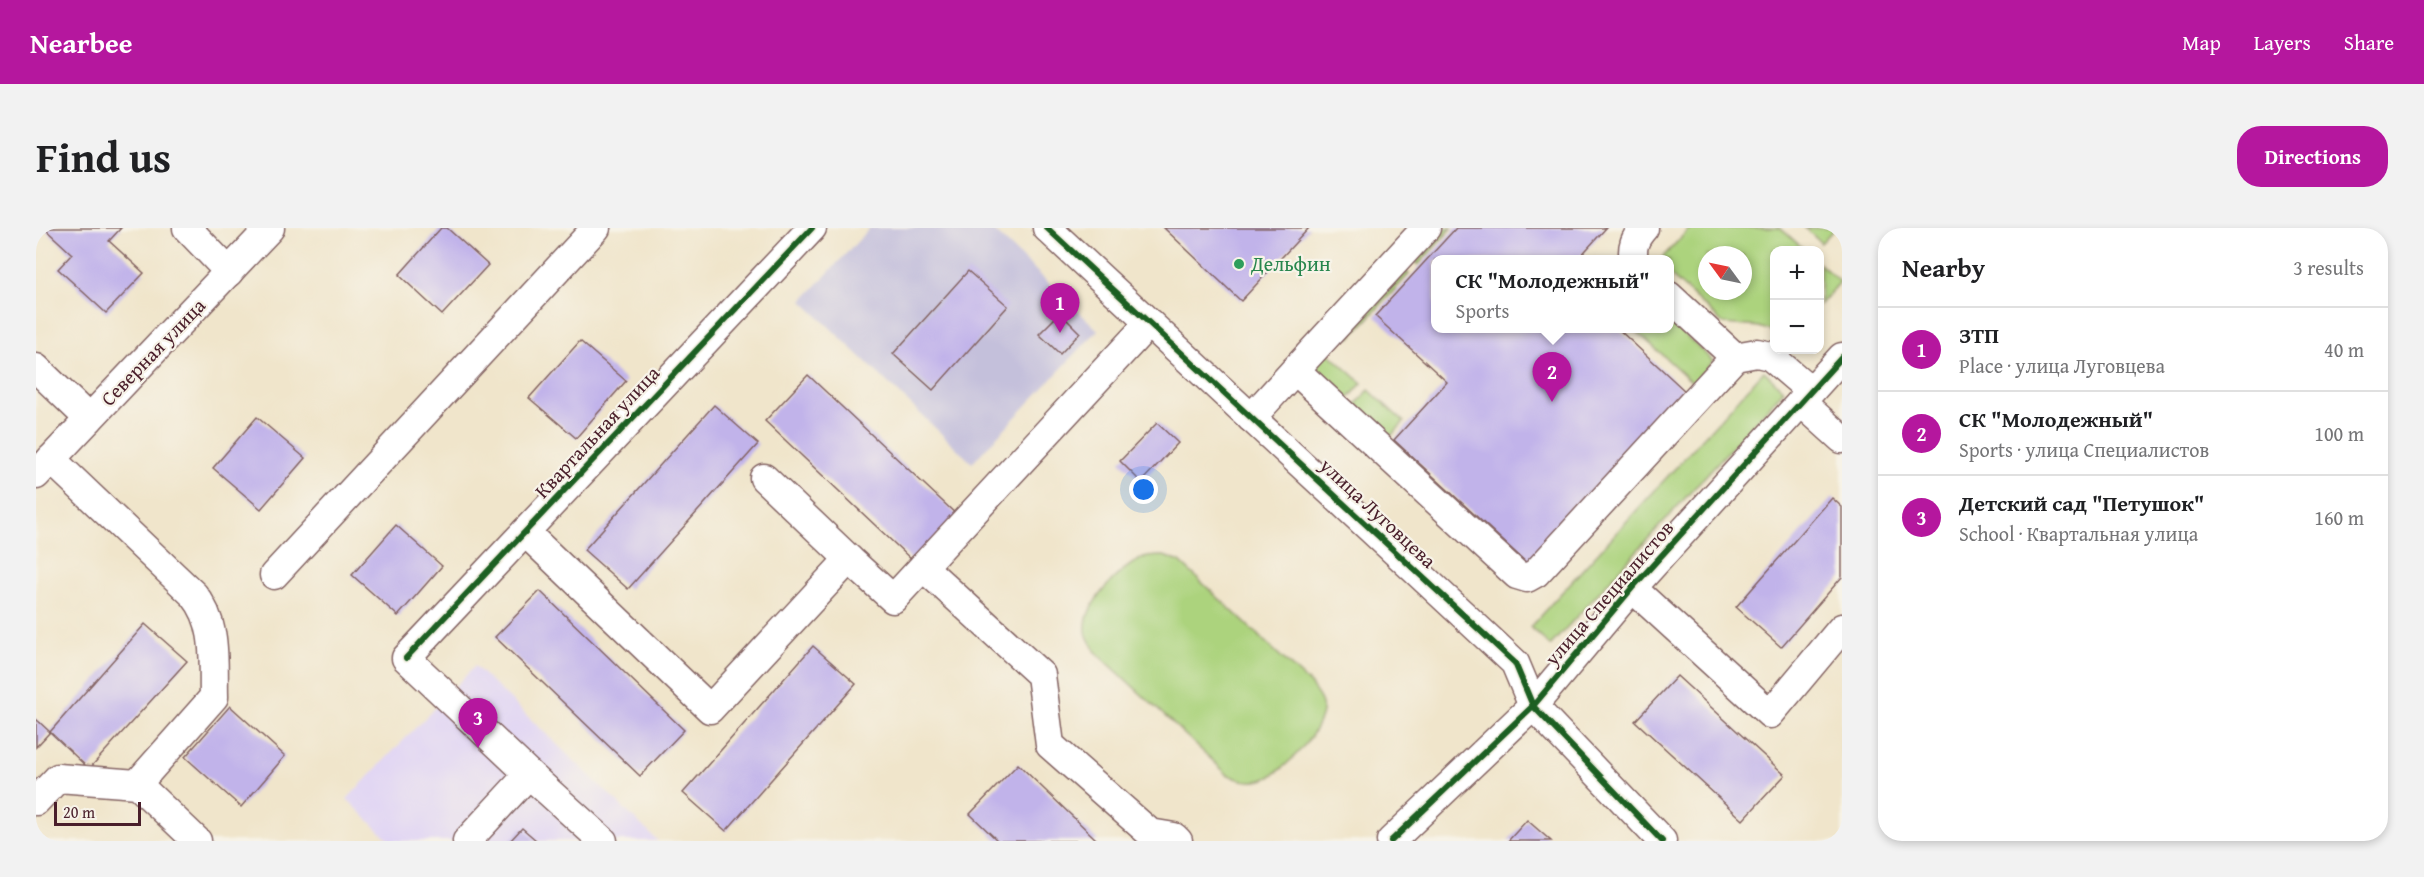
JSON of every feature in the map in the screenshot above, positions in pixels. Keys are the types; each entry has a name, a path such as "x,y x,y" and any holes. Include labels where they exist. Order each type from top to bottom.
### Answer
{"street":[{"path":"187,228 229,272"},
{"name":"Северная улица","path":"44,467 270,228"},
{"path":"274,575 596,228"},
{"name":"Квартальная улица","path":"529,774 406,658 812,228"},
{"name":"улица Луговцева","path":"1047,228 1515,663 1533,706 1662,841"},
{"path":"1251,418 1426,228"},
{"path":"1633,255 1632,250 1638,234 1644,228"},
{"path":"1674,301 1735,357"},
{"path":"764,478 893,599 1149,323"},
{"path":"1295,370 1517,575 1527,578 1536,573 1735,357 1757,353 1770,356 1842,439"},
{"name":"улица Специалистов","path":"1404,837 1533,706 1632,588 1842,357"},
{"path":"36,368 89,419"},
{"path":"44,467 194,595 205,608 211,626 214,697 137,784"},
{"path":"525,532 710,709 849,559"},
{"path":"923,567 1041,675 1050,745 1150,833 1174,837 1178,841"},
{"path":"1632,588 1770,714 1842,628"},
{"path":"467,841 529,774 603,841"},
{"path":"36,801 58,778 137,784 197,841"}],"shaded area":[{"path":"870,228 991,228 1098,330 972,463 802,301"},
{"path":"475,666 658,841 390,841 347,799"}],"green space":[{"path":"1445,228 1452,228 1418,265 1415,262"},
{"path":"1690,228 1780,228 1800,246 1770,246 1770,331 1759,327 1724,324 1674,279 1674,255 1665,255"},
{"path":"1805,228 1835,228 1821,243"},
{"path":"1824,268 1840,282 1824,300"},
{"path":"1405,271 1409,274 1350,338 1346,335"},
{"path":"1674,325 1713,361 1693,383 1638,333 1674,333"},
{"path":"1322,347 1362,383 1348,399 1308,363"},
{"path":"1764,371 1784,390 1550,646 1530,627"},
{"path":"1369,390 1404,422 1390,437 1355,405"},
{"path":"1164,556 1180,562 1310,684 1320,699 1322,714 1311,737 1292,759 1271,776 1262,780 1248,781 1227,774 1096,652 1088,638 1086,631 1090,610 1113,579 1141,559"}],"building":[{"path":"44,228 121,228 109,241 144,273 106,313 58,269 72,254"},
{"path":"441,228 447,228 488,265 442,315 399,275"},
{"name":"Дельфин","path":"1164,228 1309,228 1241,301"},
{"path":"1456,228 1606,228 1582,255 1431,255"},
{"path":"1431,255 1431,333 1622,333 1686,392 1528,564 1394,440 1447,382 1375,316"},
{"path":"968,271 1008,306 933,390 893,354"},
{"path":"1060,313 1080,333 1060,354 1039,334"},
{"path":"580,341 626,381 576,438 529,398"},
{"path":"808,375 958,516 914,562 765,421"},
{"path":"714,405 758,444 628,589 584,550"},
{"path":"257,417 305,458 261,509 213,468"},
{"path":"1157,423 1178,443 1141,482 1120,461"},
{"path":"1832,498 1842,507 1842,577 1781,647 1736,607"},
{"path":"396,525 442,566 398,616 352,575"},
{"path":"540,591 684,730 640,776 495,637"},
{"path":"145,624 187,661 89,769 50,732"},
{"path":"813,646 856,684 726,831 683,793"},
{"path":"1677,676 1785,775 1743,820 1635,721"},
{"path":"230,706 285,756 241,807 185,757"},
{"path":"36,719 50,732 36,747"},
{"path":"1018,764 1098,841 998,841 970,814"},
{"path":"1527,820 1551,841 1508,841"},
{"path":"522,828 537,841 510,841"}],"cycle path":[{"path":"406,658 812,228"},
{"path":"1047,228 1515,663 1533,706 1662,841"},
{"path":"1391,841 1533,706 1632,588 1842,357"}],"place":[{"name":"Дельфин","path":"1239,264"},
{"name":"ЗТП","path":"1060,333"},
{"name":"СК \"Молодежный\"","path":"1552,402"},
{"name":"Детский сад \"Петушок\"","path":"478,748"}]}
